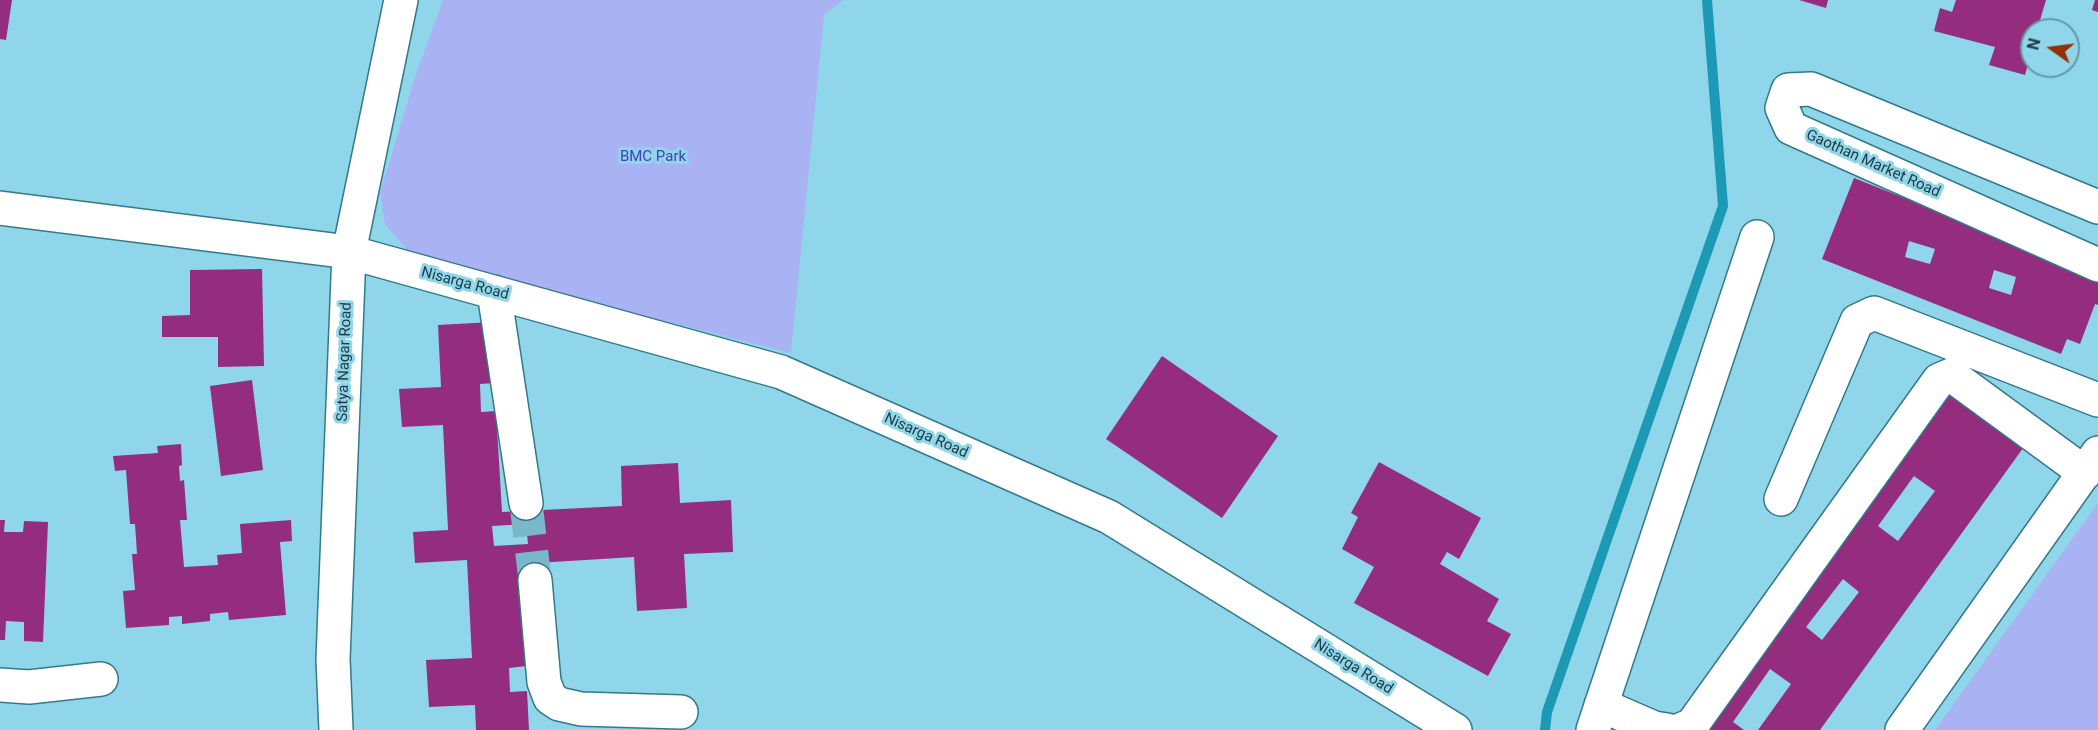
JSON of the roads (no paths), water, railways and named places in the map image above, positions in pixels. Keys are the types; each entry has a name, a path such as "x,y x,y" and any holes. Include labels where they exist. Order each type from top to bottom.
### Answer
{"street":[{"name":"Satya Nagar Road","path":"336,730 333,659 349,252 400,0"},
{"name":"Gaothan Market Road","path":"2098,207 1811,89 1788,90 1782,108 1791,128 2098,265"},
{"name":"Nisarga Road","path":"0,208 349,252 781,372 1109,517 1455,730"},
{"path":"1667,730 1597,717 1757,237"},
{"path":"494,292 526,503"},
{"path":"1781,499 1857,321 1874,312 2098,400"},
{"path":"1680,730 1692,725 1939,380 1951,375 2091,463 1902,730"},
{"path":"535,580 544,681 550,698 559,704 581,709 681,712"},
{"path":"0,686 29,687 101,679"}],"waterway":[{"path":"1545,730 1547,712 1723,206 1707,0"}],"tunnel":[{"path":"526,503 535,580"}],"park label":[{"name":"BMC Park","path":"653,157"}]}
